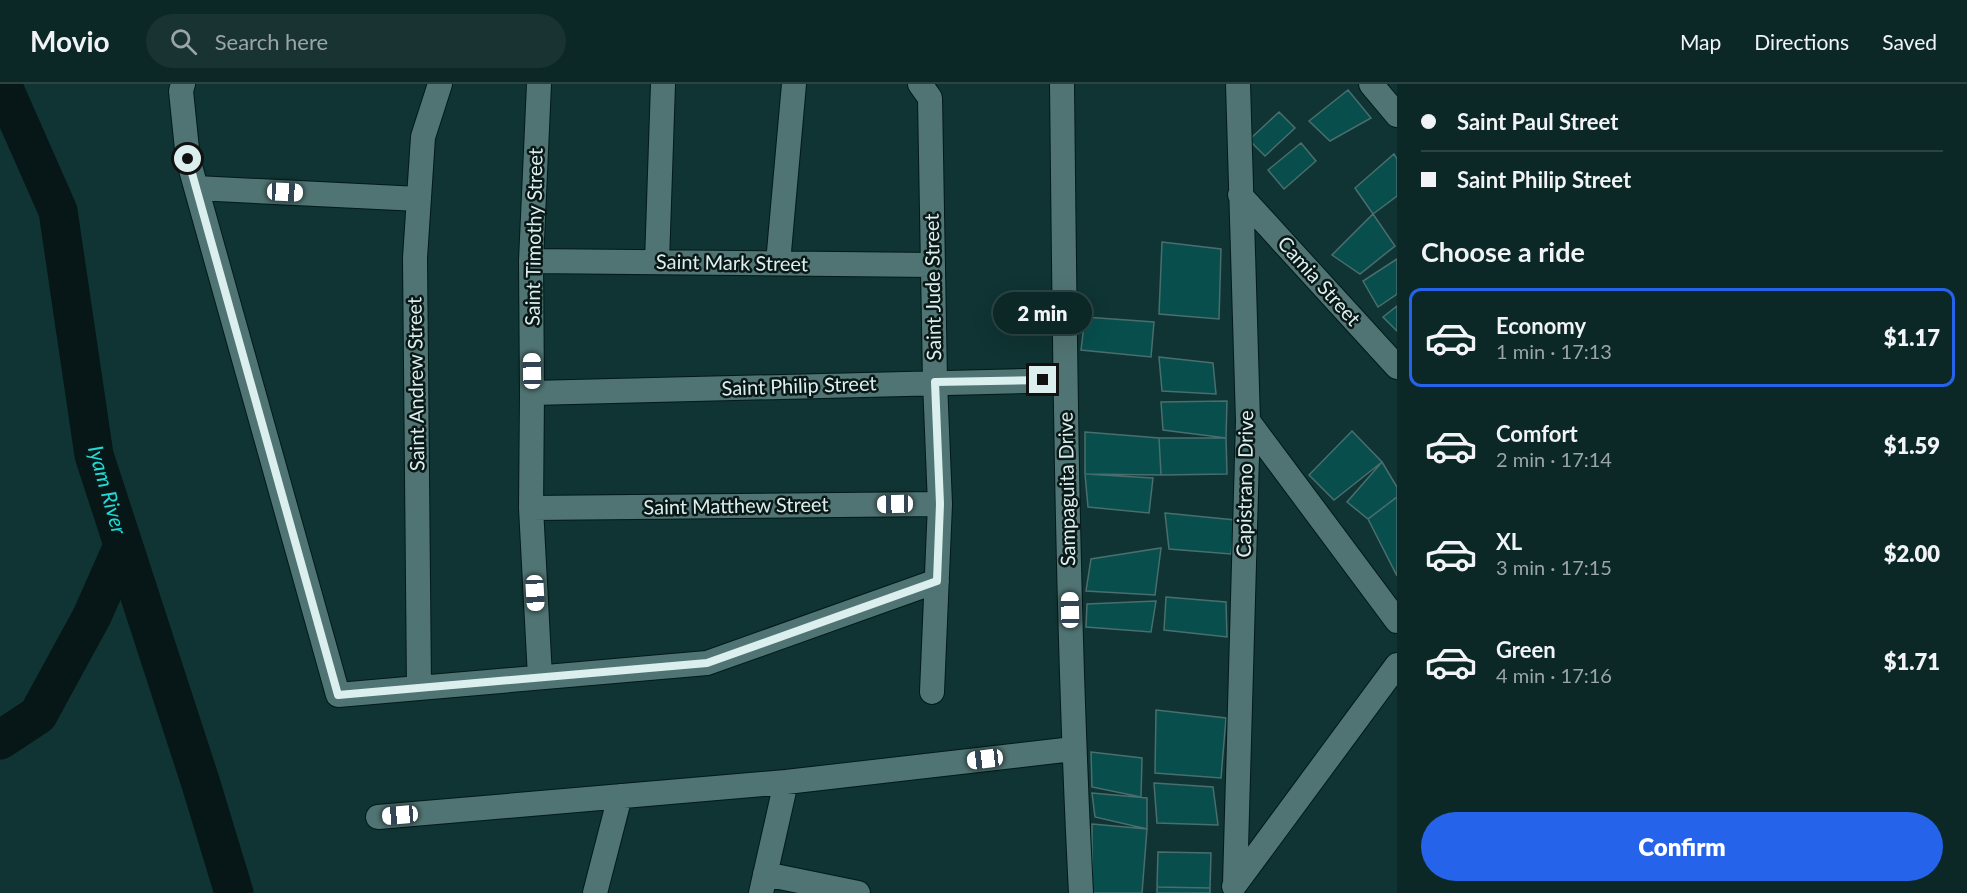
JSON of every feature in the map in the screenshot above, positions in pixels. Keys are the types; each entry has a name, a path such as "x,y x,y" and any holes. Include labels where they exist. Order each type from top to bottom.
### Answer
{"street":[{"path":"183,84 181,91 188,159 338,695 707,663 937,581"},
{"name":"Saint Andrew Street","path":"419,688 415,258 423,137 440,84"},
{"name":"Saint Timothy Street","path":"540,84 531,261 531,508 540,677"},
{"path":"657,262 663,84"},
{"path":"778,263 794,84"},
{"name":"Sampaguita Drive","path":"1062,84 1065,380 1073,749 1081,893"},
{"name":"Capistrano Drive","path":"1232,888 1248,421 1238,84"},
{"path":"1371,84 1397,115"},
{"name":"Saint Jude Street","path":"925,91 940,504 932,692"},
{"path":"196,188 419,199"},
{"name":"Camia Street","path":"1240,195 1397,367"},
{"name":"Saint Mark Street","path":"531,261 933,265"},
{"name":"Saint Philip Street","path":"532,393 1065,380"},
{"path":"1248,421 1397,621"},
{"name":"Saint Matthew Street","path":"531,508 940,504"},
{"path":"1232,888 1397,665"},
{"path":"378,817 786,782 1073,749"},
{"path":"786,782 763,883 858,893"},
{"path":"595,893 620,796"}],"building":[{"path":"1348,90 1371,118 1330,141 1309,121"},
{"path":"1279,112 1295,128 1265,156 1249,140"},
{"path":"1301,143 1316,161 1284,189 1268,170"},
{"path":"1394,154 1397,159 1397,196 1373,214 1355,188"},
{"path":"1373,214 1395,246 1360,274 1332,255"},
{"path":"1162,242 1221,249 1219,319 1159,314"},
{"path":"1397,259 1397,294 1378,307 1363,281"},
{"path":"1397,306 1397,331 1383,317"},
{"path":"1085,317 1154,322 1151,357 1081,350"},
{"path":"1159,357 1213,363 1216,394 1162,391"},
{"path":"1227,401 1226,438 1163,430 1161,402"},
{"path":"1352,431 1382,462 1334,500 1309,475"},
{"path":"1085,432 1159,438 1161,475 1085,474"},
{"path":"1159,438 1226,438 1227,474 1161,475"},
{"path":"1382,462 1397,487 1397,497 1368,519 1347,502"},
{"path":"1085,474 1153,478 1149,513 1088,507"},
{"path":"1397,497 1397,576 1368,519"},
{"path":"1165,513 1235,520 1231,554 1169,549"},
{"path":"1161,548 1155,595 1086,591 1091,559"},
{"path":"1166,597 1226,602 1227,637 1164,630"},
{"path":"1156,601 1151,632 1086,627 1087,604"},
{"path":"1156,710 1226,718 1221,778 1155,773"},
{"path":"1091,752 1142,758 1141,797 1092,787"},
{"path":"1154,783 1213,787 1218,825 1157,823"},
{"path":"1092,793 1147,798 1147,829 1095,817"},
{"path":"1092,824 1147,829 1142,893 1092,893"},
{"path":"1158,852 1211,853 1210,888 1157,887"},
{"path":"1157,887 1210,888 1210,893 1157,893"}],"waterway":[{"name":"Iyam River","path":"2,84 58,211 94,455 234,893"},
{"path":"0,740 38,715 92,616 123,546"}],"route":[{"path":"188,159 338,695 707,663 937,581 940,504 935,382 1043,380"}]}
